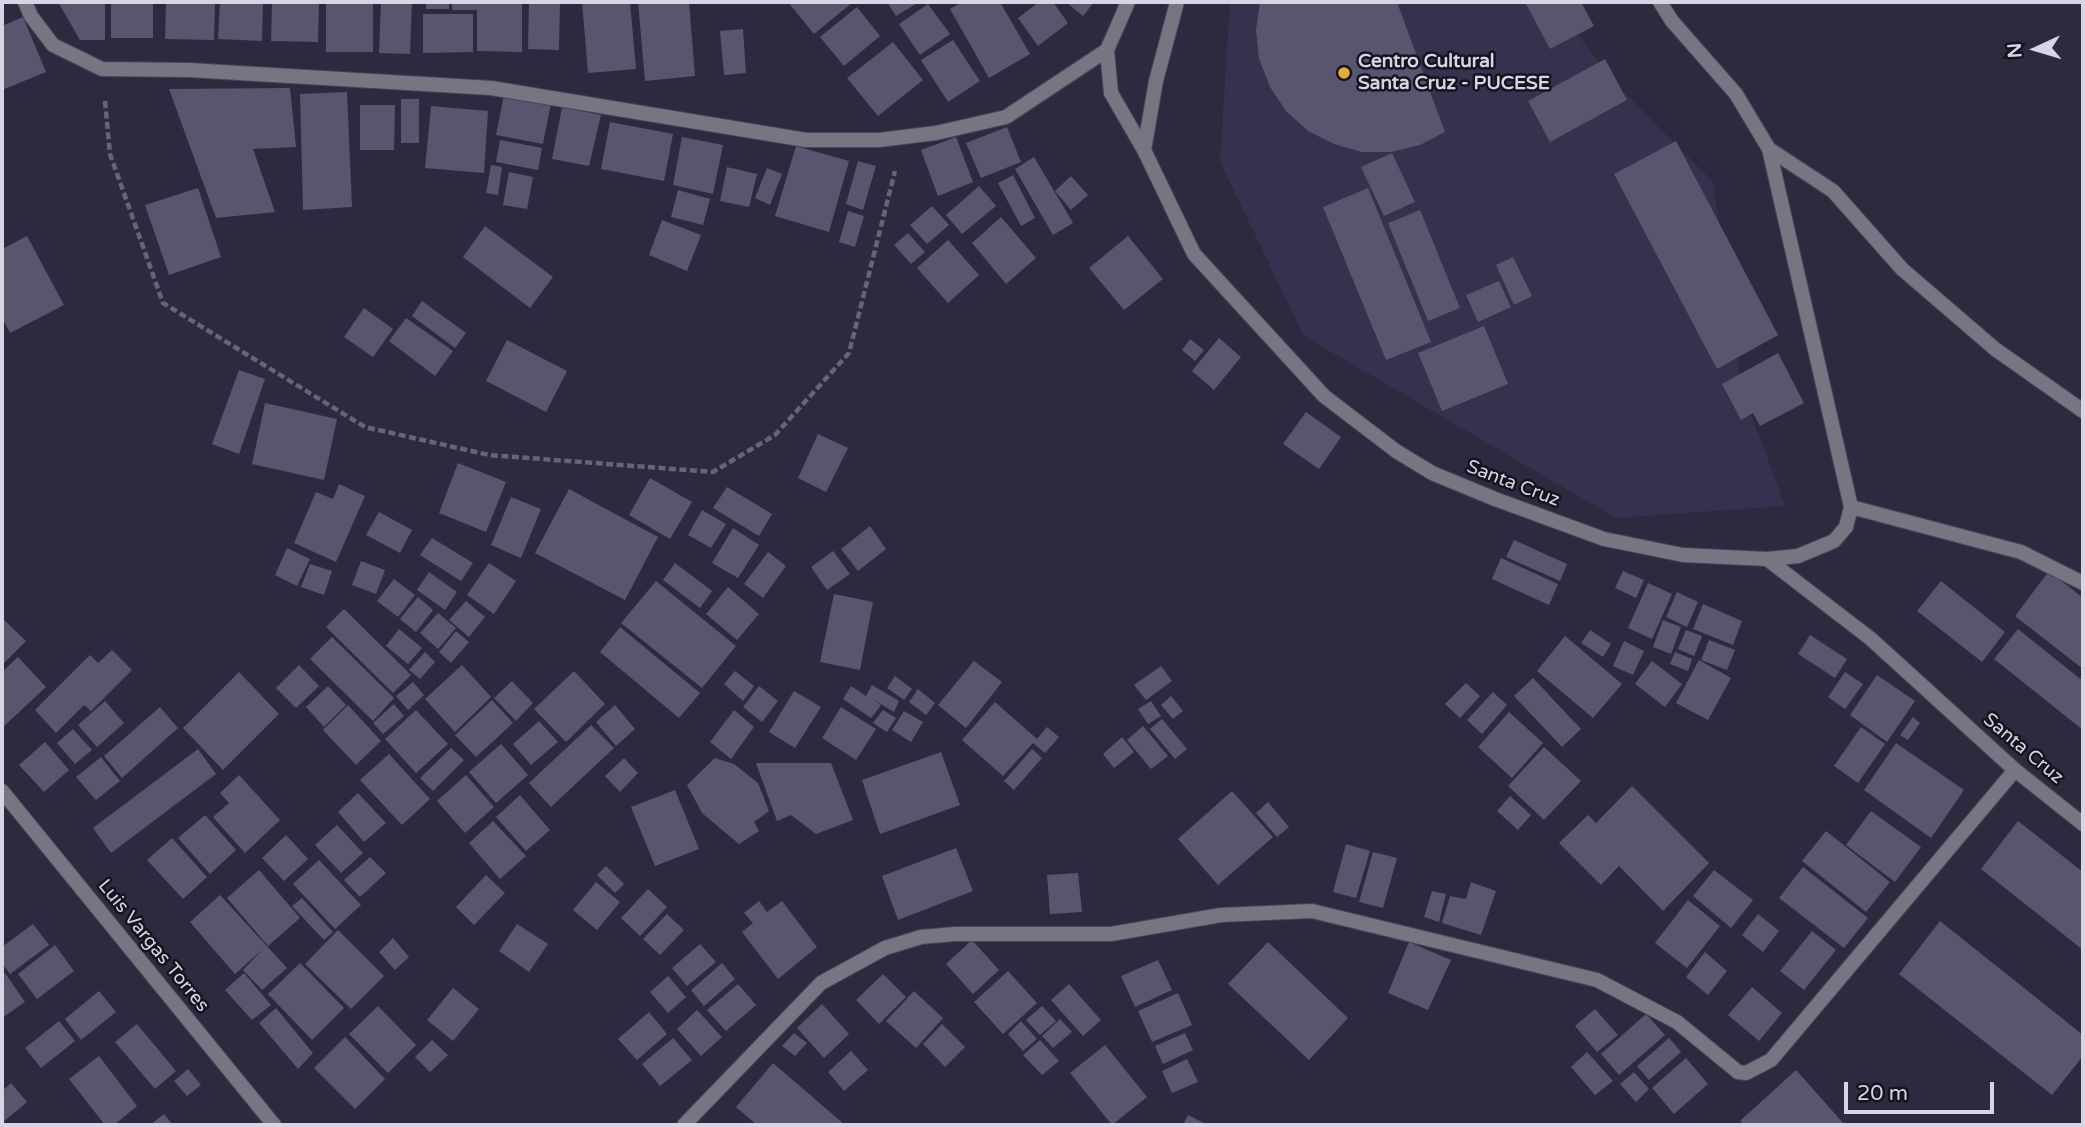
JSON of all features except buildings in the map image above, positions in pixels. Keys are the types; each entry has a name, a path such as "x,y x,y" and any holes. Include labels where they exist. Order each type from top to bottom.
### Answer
{"street":[{"path":"25,2 31,16 53,45 102,69 188,70 491,88 806,140 878,140 1006,117 1107,50"},
{"name":"Santa Cruz","path":"1128,2 1107,50 1111,93 1144,150 1194,254 1324,396 1396,451 1432,473 1604,539 1683,555 1767,559 1871,639 2015,770 2083,824"},
{"path":"1144,150 1156,81 1177,2"},
{"path":"1660,2 1672,21 1736,93 1769,149 1851,507 1846,527 1834,541 1798,556 1767,559"},
{"path":"1769,149 1833,191 1902,269 1995,349 2083,411"},
{"path":"1851,507 2021,552 2083,583"},
{"path":"684,1125 821,983 885,948 921,937 955,933 1111,934 1221,915 1312,911 1597,980 1677,1023 1738,1072 1746,1073 1771,1060 2015,770"},
{"name":"Luis Vargas Torres","path":"2,791 274,1125"}],"path":[{"path":"102,69 110,154 163,303 365,427 489,454 713,472 775,435 849,353 904,136"}],"shaded area":[{"path":"1230,2 1553,2 1612,80 1713,182 1741,387 1785,506 1616,518 1304,336 1220,162"}],"place":[{"name":"Centro Cultural Santa Cruz - PUCESE","path":"1344,73"}]}
